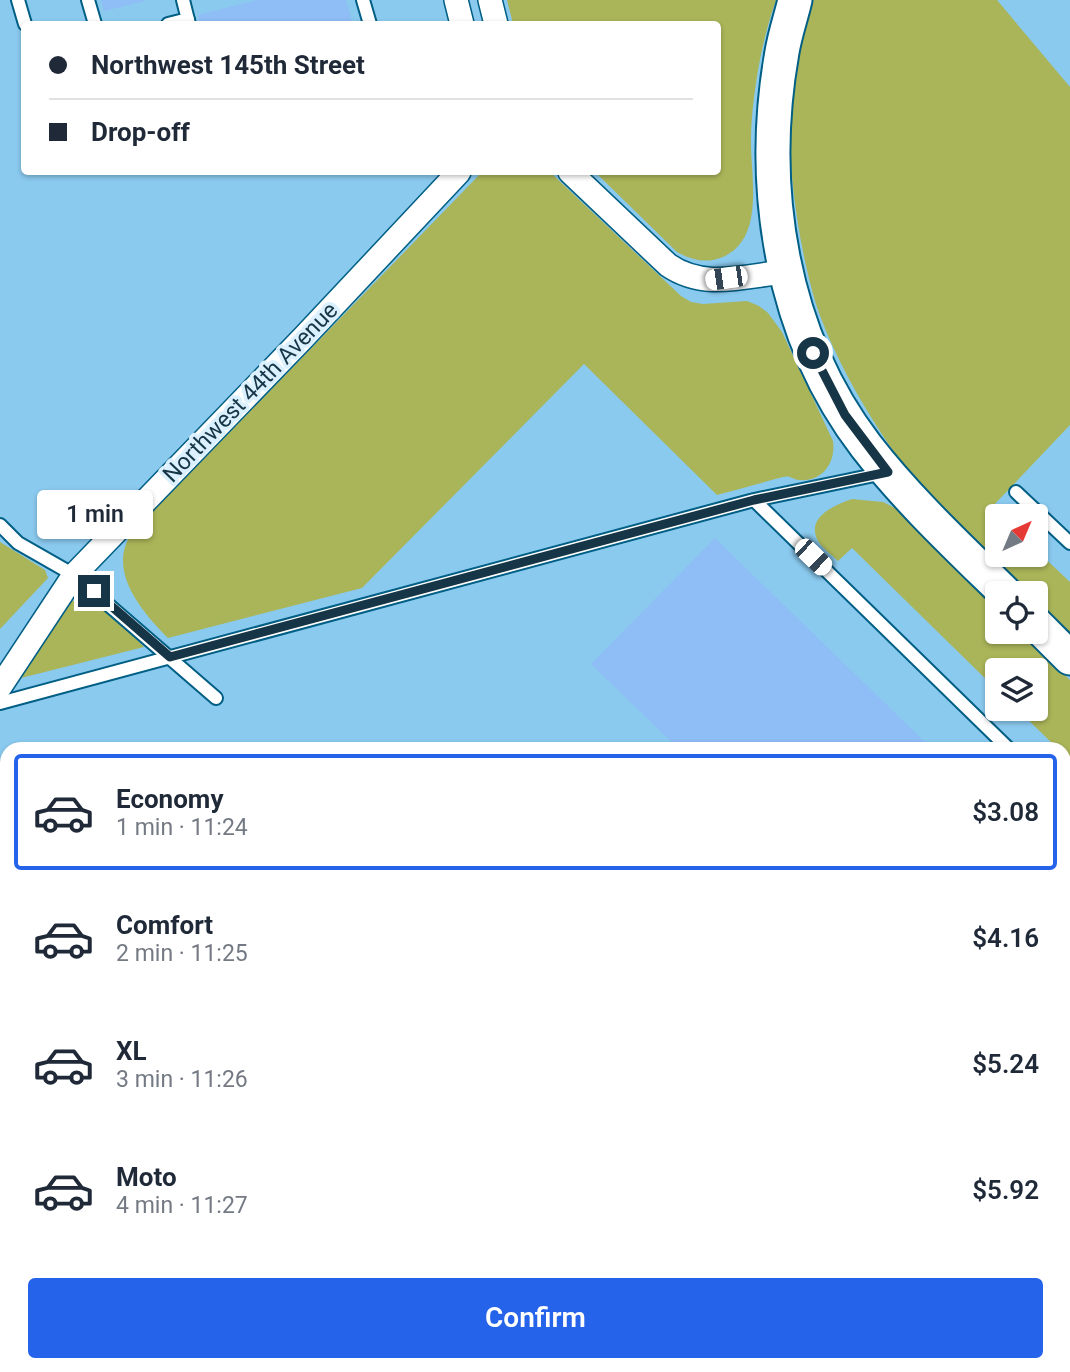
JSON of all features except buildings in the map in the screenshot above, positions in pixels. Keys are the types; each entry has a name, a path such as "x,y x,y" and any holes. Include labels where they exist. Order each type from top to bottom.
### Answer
{"street":[{"path":"456,0 461,21"},
{"path":"490,0 495,21"},
{"path":"795,0 782,50 774,108 774,174 777,223 785,272 798,318 820,370 845,415 888,472 935,524 993,581"},
{"name":"Northwest 44th Avenue","path":"0,687 74,575 456,175"},
{"path":"574,175 668,265 683,275 706,281 785,272"},
{"path":"1048,636 1070,658"}],"lane":[{"path":"18,0 24,21"},
{"path":"88,0 94,21"},
{"path":"183,0 189,21"},
{"path":"363,0 369,21"},
{"path":"0,703 754,500 888,472"},
{"path":"1016,492 1070,543"},
{"path":"754,500 1002,742"},
{"path":"0,524 18,543 74,575 216,698"}],"shaded area":[{"path":"0,0 1070,0 1070,742 0,742"}],"green space":[{"path":"507,0 776,0 762,52 753,106 753,204 745,236 737,248 723,257 705,261 677,252 598,175 721,175 721,21 512,21"},
{"path":"812,0 997,0 1070,87 1070,425 995,504 985,504 985,553 921,488 881,433 833,347 816,304 804,257 790,147 791,99"},
{"path":"479,175 553,175 681,296 691,302 703,304 747,301 759,306 768,313 782,332 833,441 830,463 815,478 799,480 785,477 717,495 584,364 362,588 168,638 138,603 125,576 125,547 132,533"},
{"path":"852,499 883,502 895,508 985,597 985,644 1033,644 1048,658 985,658 985,678 852,548 838,561 820,544 815,525 830,509"},
{"path":"0,542 45,570 48,578 0,629"},
{"path":"1048,561 1070,582 1070,636 1048,615 1048,581 1014,581 999,567 1048,567"},
{"path":"88,599 105,606 144,647 21,678 69,604 72,601"},
{"path":"1048,658 1070,680 1070,742 1051,742 1029,721 1048,721"}],"route":[{"path":"94,591 170,657 754,500 888,472 845,415 813,353"}]}
